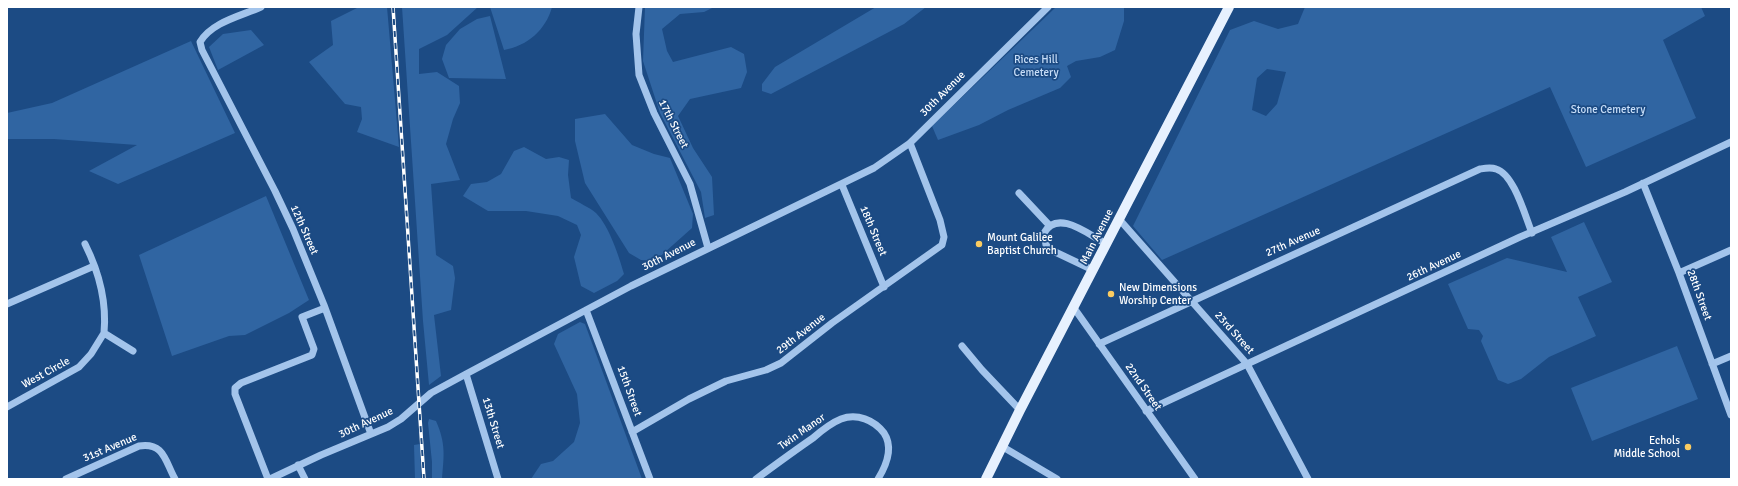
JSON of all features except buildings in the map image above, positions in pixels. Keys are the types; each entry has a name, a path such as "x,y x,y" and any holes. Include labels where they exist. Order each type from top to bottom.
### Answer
{"main road":[{"name":"Main Avenue","path":"986,479 1020,410 1229,7"}],"street":[{"name":"12th Street","path":"261,7 228,20 205,33 200,42 202,50 293,229 325,308 351,382 372,434"},
{"name":"17th Street","path":"639,7 636,34 639,75 654,113 690,184 708,248"},
{"name":"30th Avenue","path":"269,479 298,465 372,434 401,419 431,393 586,310 708,248 842,185 874,168 910,144 1048,7"},
{"name":"26th Avenue","path":"1146,411 1532,232 1731,142"},
{"name":"29th Avenue","path":"632,432 689,399 726,381 766,370 781,363 832,323 936,251 942,245 944,237 940,220 910,144"},
{"name":"27th Avenue","path":"1099,344 1472,171 1489,168 1497,169 1504,174 1513,187 1532,232"},
{"name":"28th Street","path":"1643,183 1679,273 1731,415"},
{"name":"18th Street","path":"842,185 884,286"},
{"path":"1018,193 1050,226"},
{"name":"23rd Street","path":"1120,219 1247,364 1308,479"},
{"path":"1093,270 1046,246 1044,233 1050,226 1060,222 1068,223 1107,244"},
{"name":"West Circle","path":"7,407 79,367 91,354 104,333 104,297 85,244"},
{"path":"1679,273 1731,250"},
{"path":"7,304 94,266"},
{"path":"269,479 235,394 235,388 241,383 312,355 314,349 302,317 325,308"},
{"name":"22nd Street","path":"1074,308 1195,479"},
{"name":"15th Street","path":"586,310 650,479"},
{"path":"104,333 133,351"},
{"path":"962,346 982,370 1020,410"},
{"path":"1712,364 1731,356"},
{"name":"13th Street","path":"466,374 498,479"},
{"name":"Twin Manor","path":"756,479 841,419 858,417 874,423 885,435 889,451 885,467 878,479"},
{"name":"31st Avenue","path":"66,479 139,446 148,444 156,446 161,452 174,479"},
{"path":"1003,447 1058,479"},
{"path":"298,465 305,479"}],"green space":[{"path":"359,7 387,7 399,147 357,132 362,119 361,107 345,104 309,62 333,45 331,21"},
{"path":"402,7 478,7 447,35 419,49 419,74 437,72 459,86 460,103 453,119 446,144 460,180 431,184 436,255 453,266 455,278 451,310 434,315 441,376 429,385 423,321"},
{"path":"490,7 552,7 545,23 534,36 520,45 504,50"},
{"path":"645,7 714,7 704,12 680,14 662,29 667,51 673,62 731,47 744,54 747,72 741,88 690,99 678,116 693,148 712,177 714,215 705,218 701,192 660,113 643,61"},
{"path":"876,7 926,7 904,24 771,94 762,91 762,84 775,67"},
{"name":"Rices Hill Cemetery","path":"1056,7 1124,7 1124,21 1115,50 1100,57 1076,61 1067,66 1071,77 1060,88 1008,110 979,125 938,140 932,126"},
{"name":"Stone Cemetery","path":"1305,7 1701,7 1705,16 1663,40 1696,118 1586,167 1550,87 1162,260 1133,226 1230,30 1254,21 1278,29 1298,24","holes":["1267,69 1286,72 1277,104 1266,116 1252,110 1257,78"]},
{"path":"490,16 506,79 449,78 442,59 446,45 460,29 477,19"},
{"path":"251,30 264,45 218,70 209,47 223,34"},
{"path":"191,41 235,133 118,184 89,171 137,145 54,139 7,139 7,113 52,103"},
{"path":"605,114 632,145 654,154 670,158 693,214 692,228 655,261 641,260 629,253 585,183 575,141 575,119"},
{"path":"524,147 546,159 559,157 569,160 568,175 571,198 596,213 605,225 616,250 624,274 617,281 594,293 581,286 574,257 581,235 577,225 558,216 526,211 488,211 463,196 471,184 487,182 501,174 514,151"},
{"path":"266,196 309,300 289,313 245,335 229,336 172,356 139,255"},
{"path":"1584,222 1612,282 1578,297 1596,336 1549,357 1521,379 1508,384 1498,380 1481,341 1483,336 1479,330 1468,329 1448,284 1507,258 1567,272 1551,237"},
{"path":"580,322 585,324 642,479 531,479 541,464 553,461 574,442 580,423 577,394 554,344 558,334"},
{"path":"1677,346 1698,399 1592,441 1571,388"},
{"path":"429,419 436,421 443,443 444,456 442,479 432,479"},
{"path":"420,444 421,479 415,479 414,445"}],"railway":[{"path":"393,7 424,479"}],"place":[{"name":"Mount Galilee Baptist Church","path":"979,244"},
{"name":"New Dimensions Worship Center","path":"1111,294"},
{"name":"Echols Middle School","path":"1688,447"}]}
